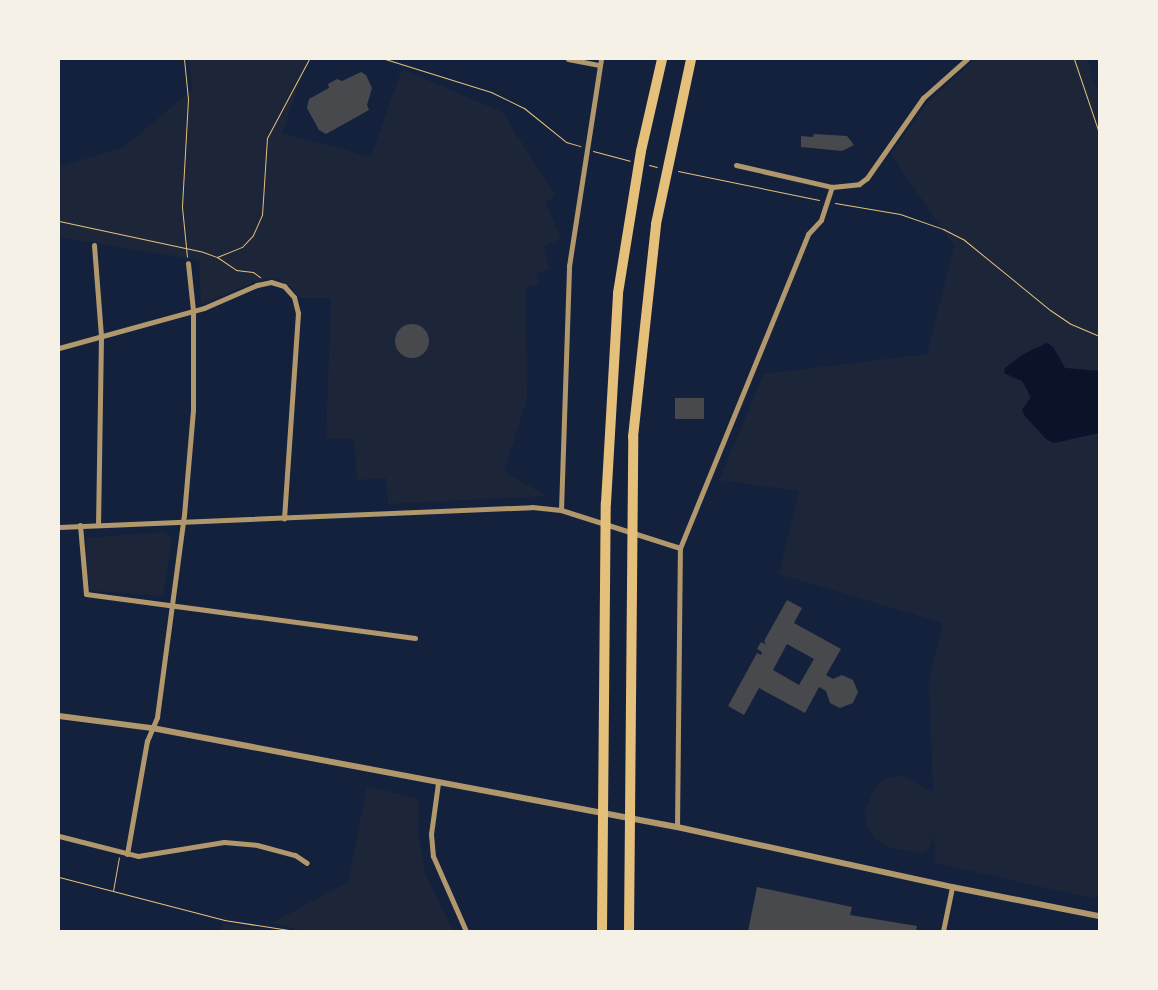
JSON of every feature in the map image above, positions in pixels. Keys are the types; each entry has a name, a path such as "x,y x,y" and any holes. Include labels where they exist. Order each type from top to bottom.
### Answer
{"highway":[{"path":"602,931 600,849 606,503 618,293 635,182 662,59"},
{"path":"629,931 630,855 628,791 633,437 646,293 664,186 691,59"}],"street":[{"path":"561,510 569,266 583,159 600,62 568,59"},
{"path":"736,165 832,187 850,187 867,178 923,98 967,59"},
{"path":"677,827 680,548 808,234 821,220 832,187"},
{"path":"94,245 101,336 98,525"},
{"path":"127,854 147,741 157,717 173,604 182,522 193,409 193,310 188,263"},
{"path":"59,348 193,310 264,283 277,284 290,291 298,313 284,519"},
{"path":"59,527 284,519 466,508 532,507 561,510 680,548"},
{"path":"80,526 86,594 173,604 415,638"},
{"path":"59,716 152,728 677,827 952,887 1099,916"},
{"path":"438,783 431,834 433,856 466,931"},
{"path":"59,836 127,854 156,855 224,842 257,845 295,855 307,863"},
{"path":"943,931 952,887"}],"path":[{"path":"184,59 188,99 182,200 188,263"},
{"path":"217,257 242,247 253,235 262,209 267,138 299,84 309,59"},
{"path":"385,59 491,92 524,108 566,142 583,147"},
{"path":"1074,59 1099,133"},
{"path":"591,150 633,162"},
{"path":"642,164 660,168"},
{"path":"677,171 828,202 900,214 943,229 963,239 1050,310 1072,324 1099,336"},
{"path":"59,221 186,247 217,257 236,270 256,274 264,283"},
{"path":"112,892 120,853"},
{"path":"59,877 224,920 295,931"}],"shaded area":[{"path":"189,59 308,59 282,133 371,157 402,69 502,112 556,196 545,202 561,238 544,247 550,269 537,273 539,284 526,288 527,399 504,471 546,496 388,504 386,478 357,480 354,439 326,439 331,298 300,298 291,287 275,278 254,282 201,305 199,260 59,237 59,167 124,147 192,90"},
{"path":"975,59 1088,59 1092,79 1099,90 1099,371 1065,368 1053,347 1036,347 1022,355 1008,377 1022,381 1027,387 1030,403 1022,411 1046,439 1054,443 1099,433 1099,894 1091,898 935,863 934,835 928,851 923,854 887,847 875,839 866,825 865,809 877,785 887,778 901,775 933,792 929,682 943,623 779,574 799,491 719,480 764,374 927,354 954,246 891,154 926,104"},
{"path":"1047,343 1053,347 1065,368 1099,371 1099,433 1054,443 1046,439 1025,416 1022,410 1031,397 1022,381 1004,373 1005,368 1022,355"},
{"path":"164,532 172,539 163,596 93,591 87,587 86,538"},
{"path":"367,786 419,799 418,832 425,873 453,931 305,931 272,923 348,882"},
{"path":"223,923 274,931 221,931"}],"building":[{"path":"361,72 366,75 372,88 367,105 369,110 326,134 319,130 307,108 309,99 329,88 328,84 337,79 342,81"},
{"path":"814,134 847,136 854,145 842,151 801,147 801,136 813,137"},
{"path":"412,324 424,329 429,341 424,353 412,358 400,353 395,341 400,329"},
{"path":"675,398 704,398 704,419 675,419"},
{"path":"787,600 802,608 794,623 841,649 826,675 833,679 842,675 853,680 858,692 853,703 840,708 830,703 826,691 819,687 805,713 759,688 744,715 728,706 757,653 761,655 762,652 757,649 761,642 766,645 764,641","holes":["787,644 814,659 799,685 773,670"]},
{"path":"757,887 852,907 850,915 917,926 916,931 748,931"}]}
